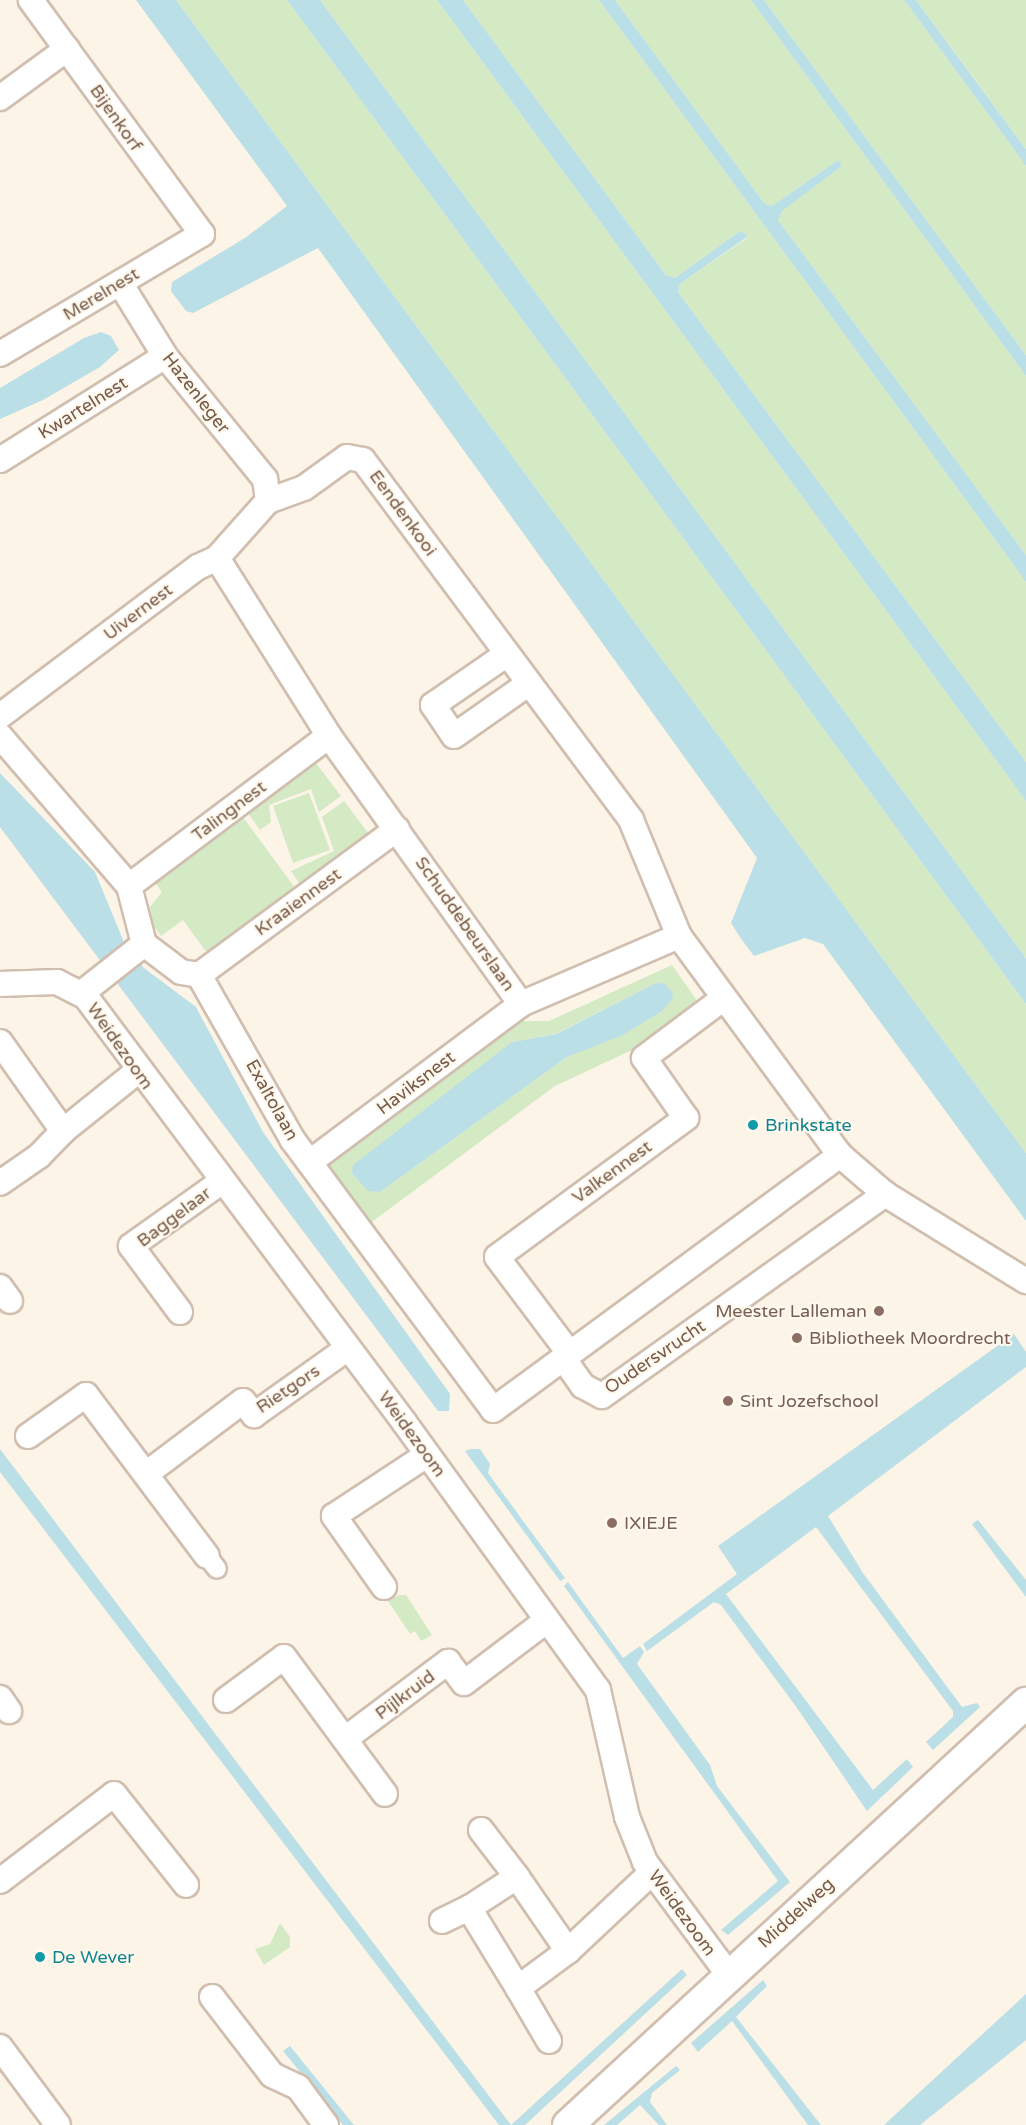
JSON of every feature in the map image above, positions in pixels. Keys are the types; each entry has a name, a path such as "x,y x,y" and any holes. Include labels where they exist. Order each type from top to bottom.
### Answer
{"street":[{"name":"Bijenkorf","path":"31,0 202,234"},
{"path":"0,98 67,49"},
{"name":"Merelnest","path":"0,354 202,234"},
{"name":"Hazenleger","path":"120,283 165,356 265,479 268,501"},
{"name":"Kwartelnest","path":"0,460 165,356"},
{"name":"Eendenkooi","path":"268,501 304,488 347,457 363,460 631,820 679,936"},
{"name":"Uivernest","path":"0,716 198,567 217,558 268,501"},
{"name":"Schuddebeurslaan","path":"217,558 329,736 521,1004 679,936"},
{"path":"507,654 433,705 454,736 528,684"},
{"path":"0,736 129,886 139,947 181,972 199,975"},
{"name":"Talingnest","path":"129,886 329,736"},
{"name":"Kraaiennest","path":"199,975 397,829"},
{"path":"679,936 840,1155 885,1194 1026,1281"},
{"path":"82,993 139,947"},
{"name":"Exaltolaan","path":"199,975 292,1139 493,1410 567,1357"},
{"name":"Weidezoom","path":"0,984 57,981 82,993 138,1071 427,1455 598,1690 627,1817 651,1872 729,1975"},
{"name":"Valkennest","path":"567,1357 497,1257 686,1118 644,1058 724,998"},
{"name":"Haviksnest","path":"310,1162 521,1004"},
{"path":"0,1042 63,1131"},
{"path":"0,1183 39,1156 63,1131 138,1071"},
{"path":"567,1357 840,1155"},
{"name":"Baggelaar","path":"180,1311 131,1246 221,1182"},
{"name":"Oudersvrucht","path":"567,1357 583,1386 602,1396 885,1194"},
{"name":"Rietgors","path":"146,1474 243,1401 254,1416 348,1348"},
{"path":"28,1436 86,1395 212,1562"},
{"path":"384,1587 334,1516 427,1455"},
{"name":"Pijlkruid","path":"345,1739 448,1662 464,1683 546,1621"},
{"path":"226,1700 284,1658 385,1794"},
{"name":"Middelweg","path":"568,2125 1026,1703"},
{"path":"0,1881 114,1794 186,1885"},
{"path":"481,1830 568,1951"},
{"path":"518,1988 568,1951 651,1872"},
{"path":"442,1921 469,1908 517,1877"},
{"path":"469,1908 549,2041"},
{"path":"212,1997 272,2074 298,2087 326,2125"},
{"path":"0,2047 58,2125"}],"green space":[{"path":"176,0 287,0 1026,1004 1026,1153"},
{"path":"320,0 437,0 1026,801 1026,958"},
{"path":"463,0 599,0 1026,582 1026,762 678,292 680,284 747,238 746,234 740,231 675,278 666,275"},
{"path":"615,0 751,0 1026,376 1026,555 778,220 781,211 842,166 838,160 772,206 765,204"},
{"path":"764,0 904,0 1026,166 1026,355"},
{"path":"916,0 1026,0 1026,149 971,74"},
{"path":"313,759 341,796 319,812 311,789 269,805 271,822 260,830 245,809"},
{"path":"309,793 330,850 293,863 273,806"},
{"path":"344,801 372,838 303,889 291,871 334,851 322,817"},
{"path":"240,813 298,892 210,957 183,920 161,936 153,925 150,907 162,892 152,878"},
{"path":"672,965 698,1002 634,1049 555,1086 369,1224 324,1160 513,1021 549,1021","holes":["656,983 661,1012 620,1036 567,1057 380,1192 512,1042 555,1034"]},
{"path":"399,1595 406,1595 432,1635 421,1641 415,1631 410,1634 388,1601"},
{"path":"280,1923 290,1937 290,1947 264,1965 255,1949 270,1944"}],"water":[{"path":"136,0 176,0 1026,1153 1026,1221 823,944 805,938 754,956 742,940 731,923 757,858 318,248 193,313 186,311 171,291 172,282 245,238 287,206"},
{"path":"287,0 320,0 1026,958 1026,1004"},
{"path":"437,0 463,0 666,275 675,278 740,231 746,234 747,237 680,284 678,292 1026,762 1026,801"},
{"path":"599,0 615,0 765,204 772,206 838,160 842,166 782,211 778,220 1026,555 1026,582"},
{"path":"751,0 764,0 1026,355 1026,376"},
{"path":"904,0 916,0 1026,149 1026,166"},
{"path":"101,332 111,336 119,350 100,367 43,400 0,419 0,388 84,338"},
{"path":"0,773 95,872 126,947 144,968 196,1007 263,1132 450,1394 449,1411 438,1411 0,827"},
{"path":"656,983 665,984 672,992 673,998 661,1012 621,1036 567,1057 380,1192 368,1191 352,1173 353,1165 512,1042 556,1034"},
{"path":"1014,1334 1026,1352 1026,1367 828,1516 863,1573 962,1707 977,1703 980,1707 933,1750 926,1742 953,1717 953,1711 816,1527 726,1594 873,1790 907,1759 913,1767 867,1811 797,1708 721,1605 714,1602 647,1651 643,1644 737,1574 718,1546"},
{"path":"0,1449 511,2125 499,2125 0,1472"},
{"path":"480,1449 490,1464 488,1473 565,1578 560,1581 465,1451"},
{"path":"978,1520 1026,1580 1026,1597 972,1524"},
{"path":"568,1582 623,1658 640,1646 644,1652 637,1664 710,1765 717,1786 790,1882 728,1935 721,1930 778,1881 564,1586"},
{"path":"682,1969 687,1975 525,2125 511,2125"},
{"path":"763,1980 767,1986 736,2017 821,2125 808,2125 732,2021 698,2052 691,2043"},
{"path":"1026,1994 1026,2040 920,2125 884,2125"},
{"path":"290,2046 354,2125 343,2125 283,2051"},
{"path":"676,2066 680,2070 652,2093 650,2102 667,2125 659,2125 640,2105 617,2125 604,2125"}],"place":[{"name":"Brinkstate","path":"753,1125"},
{"name":"Meester Lalleman","path":"879,1311"},
{"name":"Bibliotheek Moordrecht","path":"797,1338"},
{"name":"Sint Jozefschool","path":"728,1401"},
{"name":"IXIEJE","path":"612,1523"},
{"name":"De Wever","path":"40,1957"}]}
